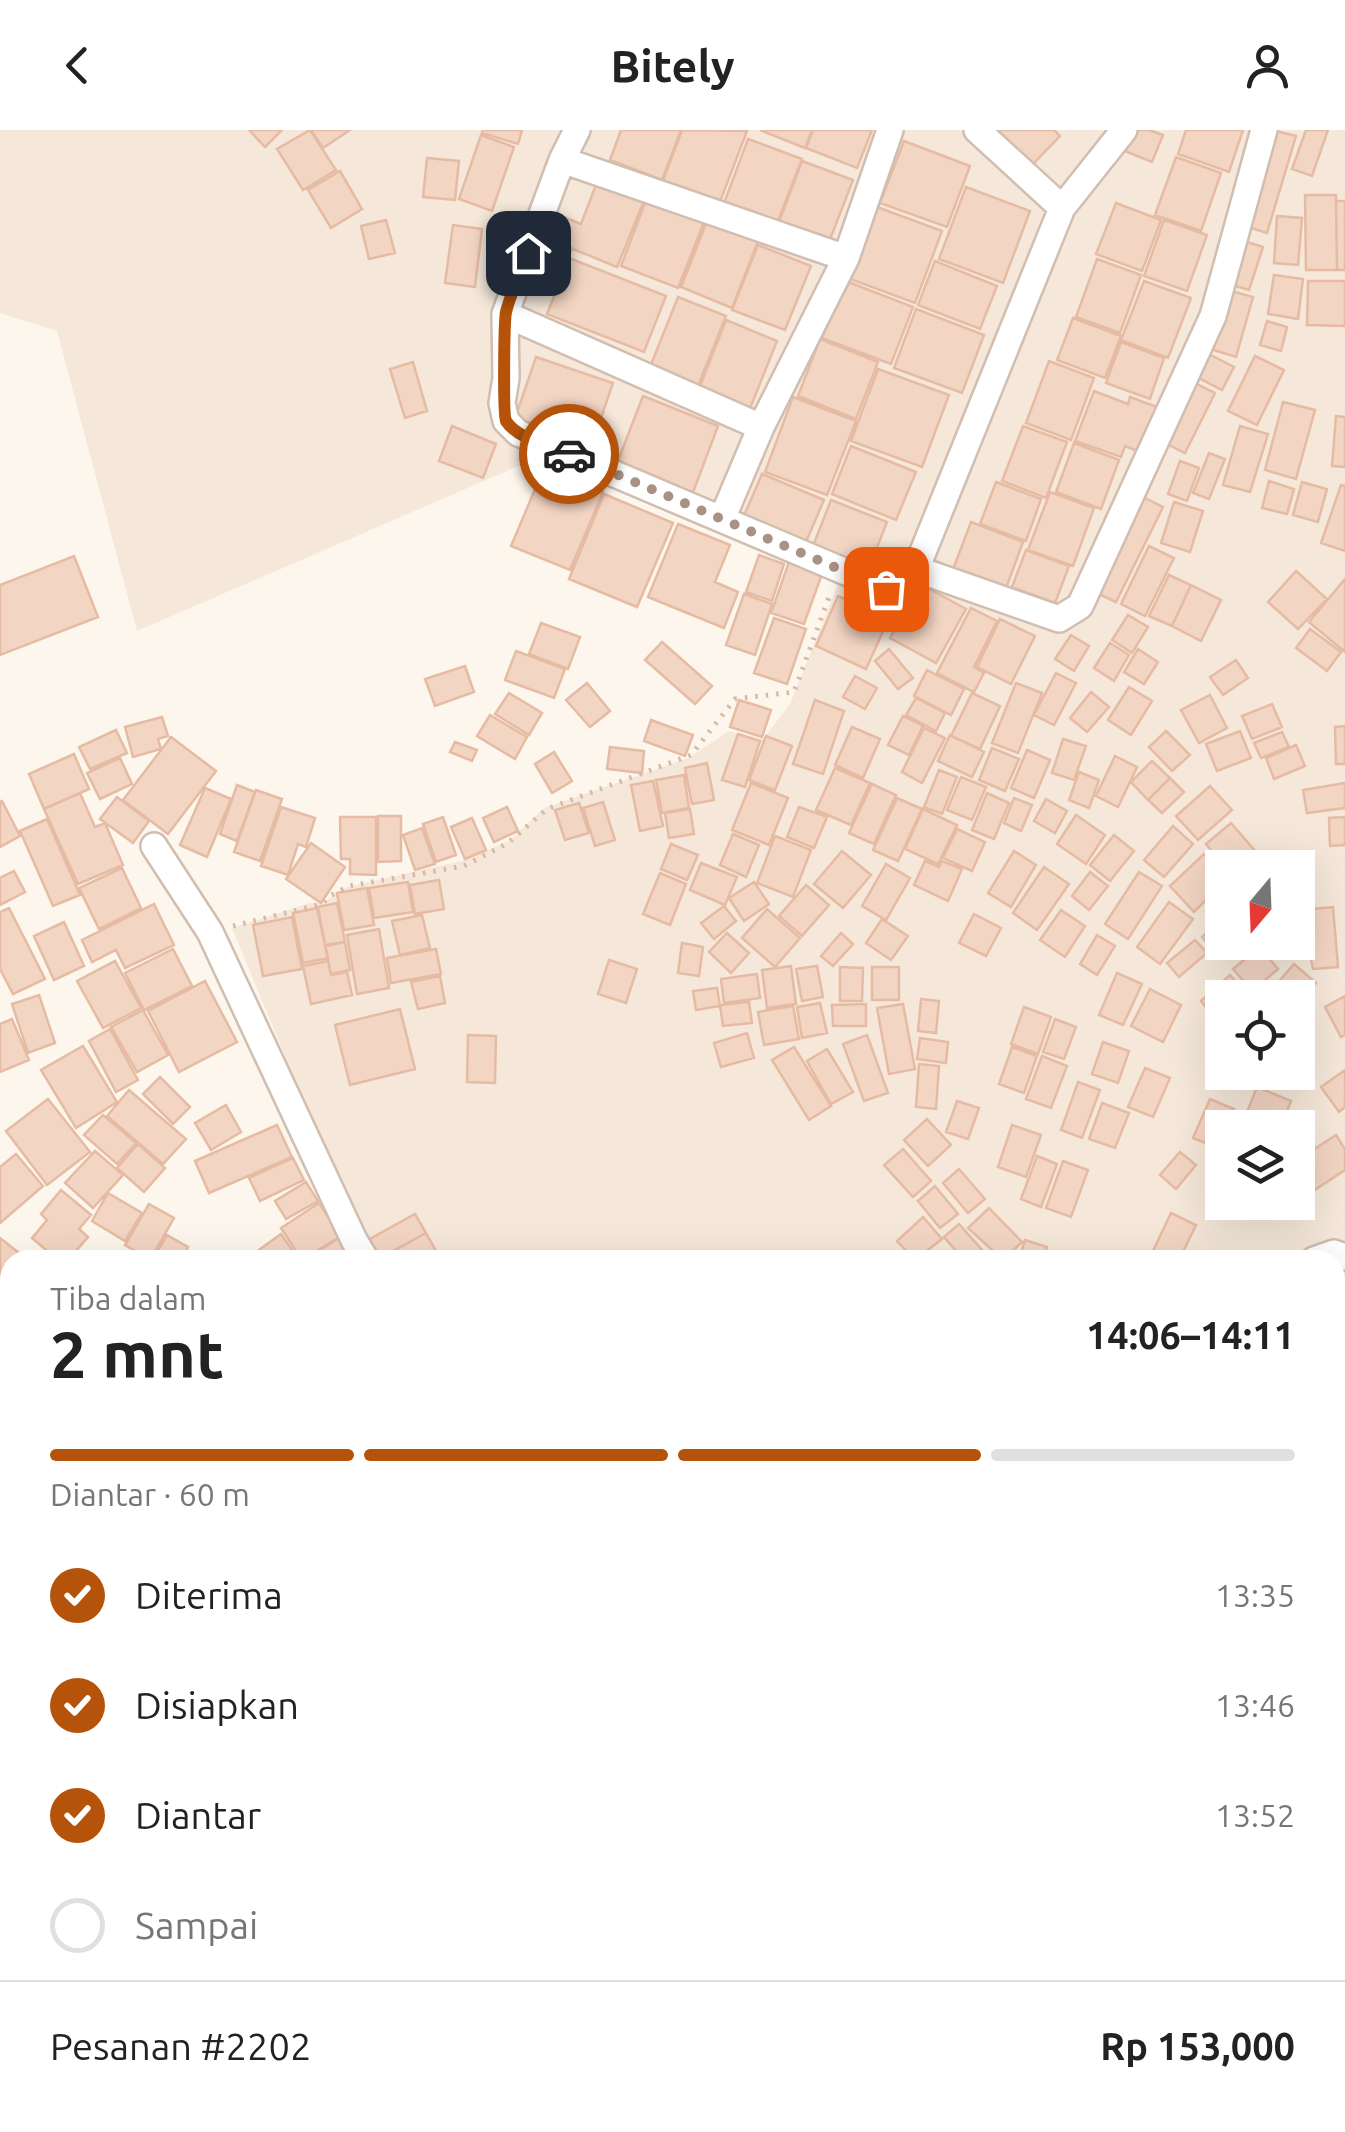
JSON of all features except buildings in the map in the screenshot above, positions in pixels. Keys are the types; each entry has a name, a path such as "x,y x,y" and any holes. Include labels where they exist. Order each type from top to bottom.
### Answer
{"street":[{"path":"577,130 562,160 505,314 506,378 502,403 506,421 518,432 886,589 905,583 916,569 1062,208 1124,130"},
{"path":"722,519 761,427 846,258 890,130"},
{"path":"977,130 1062,208"},
{"path":"916,569 1059,619 1080,606 1213,316 1264,130"},
{"path":"562,160 846,258"},
{"path":"505,314 761,427"},
{"path":"154,846 210,932 360,1250"}],"path":[{"path":"210,932 322,904 349,886 464,866 508,843 547,809 691,755 735,699 794,692 840,568"}],"shaded area":[{"path":"0,130 1345,130 1345,1250 365,1250 232,928 310,903 325,902 343,888 469,859 510,840 544,808 688,758 729,731 763,739 790,704 841,577 537,458 137,631 57,331 0,313"}],"way so far":[{"path":"569,454 886,589"}],"route":[{"path":"528,253 505,314 506,378 502,403 506,421 518,432 569,454"}]}
